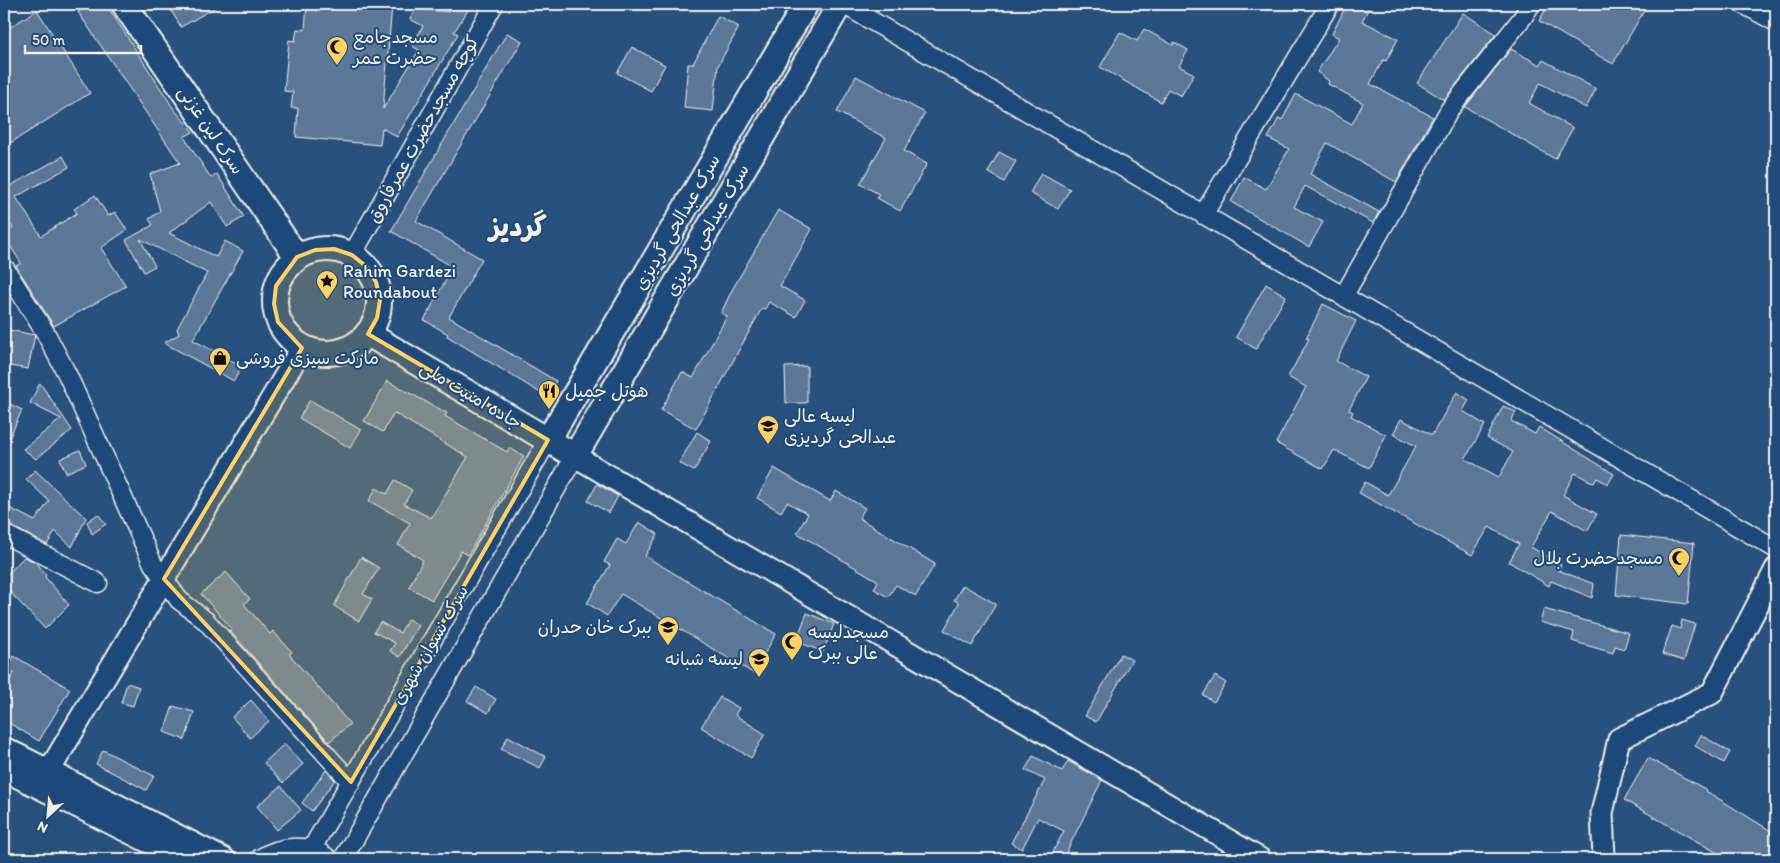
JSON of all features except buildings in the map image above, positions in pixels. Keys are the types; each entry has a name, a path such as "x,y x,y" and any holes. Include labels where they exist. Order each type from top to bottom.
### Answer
{"main road":[{"name":"سرک لین غزنی","path":"124,4 297,257"},
{"name":"سرک عبدالحی گردیزی","path":"548,440 806,4"},
{"name":"سرک عبدلحی گردیزی","path":"575,456 842,4"},
{"path":"334,249 352,255 367,267 376,282 380,300 377,318 368,334 355,346 338,353 320,353 302,348 288,337 278,322 274,304 276,286 284,270 297,257 315,250 334,249"},
{"name":"جاده امنیت ملی","path":"368,334 575,456"}],"street":[{"name":"کوچه مسجدحضرت عمرفاروق","path":"352,255 494,4"},
{"path":"842,4 1776,549"},
{"path":"1204,215 1330,4"},
{"path":"1343,297 1450,109 1523,17 1531,4"},
{"path":"1743,4 1776,22"},
{"path":"4,267 45,332 68,376 153,564 179,600 206,621 351,782"},
{"path":"50,771 302,348"},
{"name":"سرک نسوان شهری","path":"312,850 548,440"},
{"name":"سرک نسوان شهری","path":"343,859 575,456"},
{"path":"575,456 1260,859"},
{"path":"4,534 98,583"},
{"path":"1604,859 1602,813 1619,740 1712,693 1775,572"},
{"path":"4,748 224,859"},
{"path":"4,770 183,859"},
{"path":"258,859 276,850 294,847 312,850 329,859"}],"highlighted area":[{"path":"334,249 352,255 367,267 376,282 380,300 377,318 368,334 548,440 351,782 164,579 302,348 278,322 274,304 276,286 297,257 315,250"}],"place":[{"name":"مسجدجامع حضرت عمر","path":"337,66"},
{"name":"Rahim Gardezi Roundabout","path":"327,300"},
{"name":"مارکت سیزی فروشی","path":"220,377"},
{"name":"هوتل جمیل","path":"549,410"},
{"name":"لیسه عالی عبدالحی گردیزی","path":"768,445"},
{"name":"مسجدحضرت بلال","path":"1679,577"},
{"name":"ببرک خان حدران","path":"668,646"},
{"name":"مسجدلیسه عالی ببرک","path":"792,661"},
{"name":"لیسه شبانه","path":"759,678"}],"district":[{"name":"گردیز","path":"518,226"}]}
